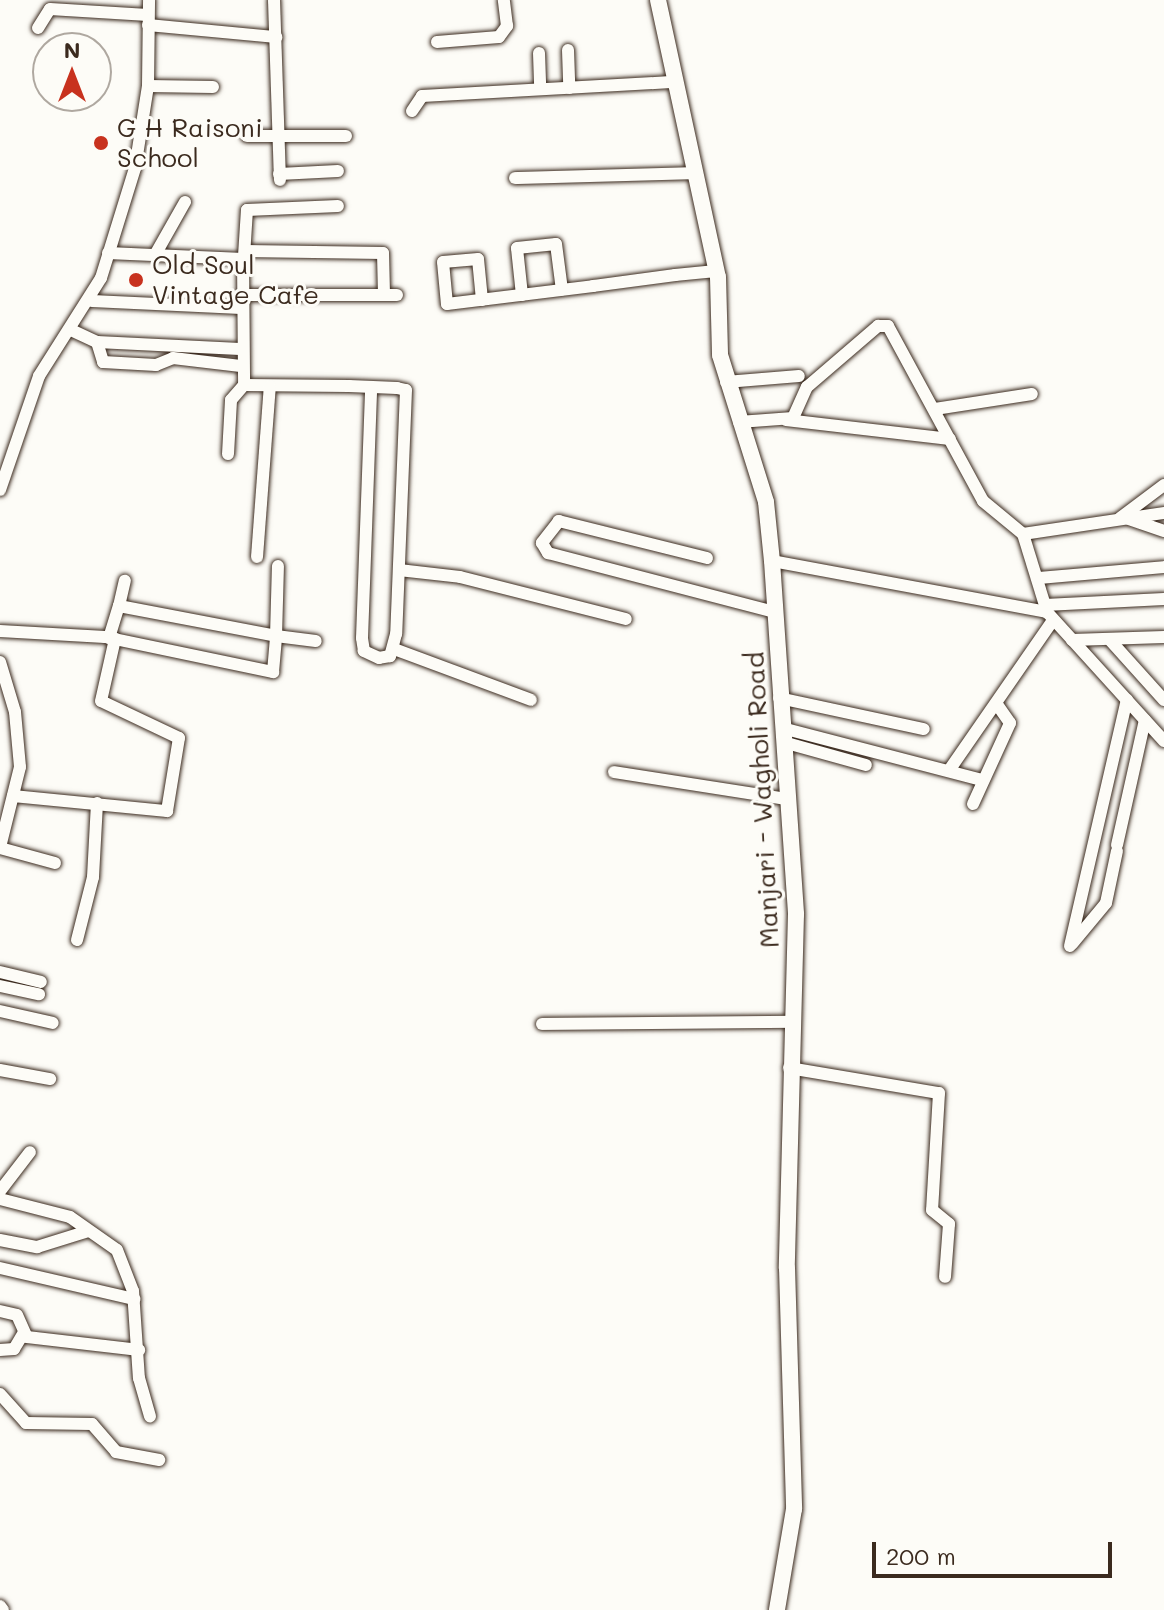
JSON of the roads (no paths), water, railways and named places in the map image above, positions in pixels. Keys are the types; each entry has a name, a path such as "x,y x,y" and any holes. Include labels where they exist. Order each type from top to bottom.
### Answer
{"main road":[{"name":"Manjari - Wagholi Road","path":"658,0 671,82 716,271 726,382 766,502 772,561 796,914 789,1068 794,1509 777,1610"}],"street":[{"path":"0,490 39,376 92,301 135,168 148,86 149,0"},
{"path":"274,0 280,177 338,171"},
{"path":"437,42 499,37 507,26 504,0"},
{"path":"38,28 50,9 276,37"},
{"path":"568,50 569,88"},
{"path":"539,53 540,89"},
{"path":"412,111 422,96 671,82"},
{"path":"148,86 213,87"},
{"path":"247,136 346,136"},
{"path":"515,178 692,173"},
{"path":"155,255 185,202"},
{"path":"228,454 231,400 244,385 240,349 247,210 338,206"},
{"path":"522,295 517,248 556,244 562,290"},
{"path":"92,301 241,302 391,295 383,253 108,253"},
{"path":"482,300 478,259 443,262 447,304 482,300 716,271"},
{"path":"739,422 760,417 793,418 807,387 884,324 935,409 987,507 1023,534 1048,612 1164,741"},
{"path":"71,330 97,342 240,349"},
{"path":"97,342 103,362 156,365 173,358 241,366"},
{"path":"726,382 799,376"},
{"path":"244,385 397,388 409,398 394,649"},
{"path":"257,557 270,386"},
{"path":"371,387 362,638 364,651 379,658 394,649"},
{"path":"935,409 1032,394"},
{"path":"760,417 950,439"},
{"path":"1123,519 1164,485"},
{"path":"1023,534 1164,513"},
{"path":"1123,519 1164,531"},
{"path":"707,558 559,521 542,543 548,553 775,612"},
{"path":"772,561 1048,612 1164,599"},
{"path":"0,631 112,639 273,672 278,566"},
{"path":"1039,578 1164,567"},
{"path":"399,570 460,577 626,619"},
{"path":"13,796 97,803 164,813 180,740 101,701 125,581"},
{"path":"119,606 316,641"},
{"path":"950,769 998,706 1048,612"},
{"path":"1109,639 1164,700"},
{"path":"1072,640 1161,640"},
{"path":"394,649 531,700"},
{"path":"0,662 15,712 20,767 0,848 55,863"},
{"path":"779,698 924,729"},
{"path":"1127,700 1070,946 1106,903 1145,720"},
{"path":"973,804 981,780 1010,723 998,706"},
{"path":"782,735 950,769 981,780"},
{"path":"782,735 866,765"},
{"path":"614,772 787,799"},
{"path":"77,940 93,877 97,803"},
{"path":"0,972 40,988 0,986"},
{"path":"0,1011 53,1023"},
{"path":"542,1024 791,1022"},
{"path":"789,1068 939,1093 932,1210 949,1224 945,1277"},
{"path":"0,1070 50,1079"},
{"path":"0,1191 30,1152"},
{"path":"0,1199 70,1217 117,1250 134,1299 150,1416"},
{"path":"0,1240 37,1247 88,1231"},
{"path":"0,1268 134,1299"},
{"path":"0,1311 17,1315 23,1334 14,1349 0,1350"},
{"path":"23,1334 139,1350"},
{"path":"0,1394 26,1423 92,1424 116,1452 159,1460"}],"place":[{"name":"G H Raisoni School","path":"101,143"},
{"name":"Old Soul Vintage Cafe","path":"136,280"}]}
